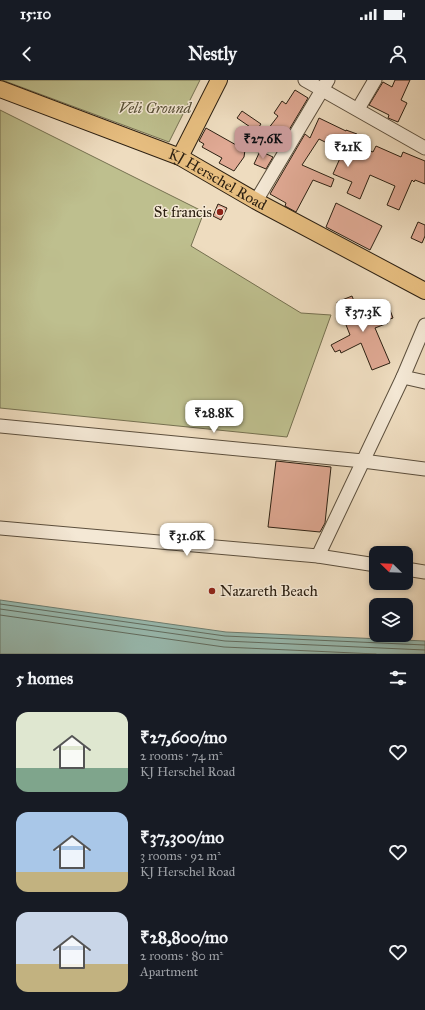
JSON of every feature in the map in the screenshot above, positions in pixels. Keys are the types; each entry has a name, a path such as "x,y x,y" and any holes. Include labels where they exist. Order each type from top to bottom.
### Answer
{"main road":[{"path":"180,157 219,80"},
{"name":"KJ Herschel Road","path":"0,89 180,157 256,201 425,291"}],"street":[{"path":"305,80 325,85 358,109 425,148"},
{"path":"358,109 375,80"},
{"path":"256,201 325,85"},
{"path":"318,556 403,377 425,325"},
{"path":"403,377 425,382"},
{"path":"0,426 363,461 425,469"},
{"path":"0,528 318,556 369,564"},
{"path":"413,570 425,572"}],"green space":[{"name":"Veli Ground","path":"2,80 200,80 169,142"},
{"path":"0,110 204,212 191,246 301,313 331,315 287,437 0,408"}],"water":[{"path":"0,600 226,632 369,638 369,642 425,641 425,654 0,654"}],"building":[{"path":"395,80 410,80 401,100 407,103 398,122 388,118 389,115 369,105 383,82 392,87"},
{"path":"295,90 308,98 283,140 268,129 278,116 274,113 282,101 286,104"},
{"path":"242,111 261,124 256,131 237,118"},
{"path":"319,118 346,131 357,134 353,144 373,152 376,146 401,157 403,152 425,161 425,184 415,180 414,182 412,180 399,210 387,205 395,186 370,175 360,199 347,193 352,182 333,174 345,147 328,140 327,143 319,139 302,165 334,179 331,187 313,180 296,212 285,206 286,203 270,194 305,134 310,138"},
{"path":"206,128 245,150 244,157 234,171 219,163 222,158 202,147 204,144 199,141"},
{"path":"260,151 273,157 266,169 254,164"},
{"path":"336,203 382,226 370,250 326,227"},
{"name":"St francis","path":"218,204 227,208 221,220 213,216"},
{"path":"418,222 425,225 425,236 422,243 411,238"},
{"path":"352,296 361,319 365,317 366,320 390,310 393,318 387,320 388,323 375,328 390,363 372,370 361,343 341,353 340,350 335,352 331,345 350,335 337,302"},
{"path":"276,461 331,467 325,523 320,532 268,527"}],"place":[{"name":"St francis","path":"220,212"},
{"name":"Nazareth Beach","path":"212,591"}]}
